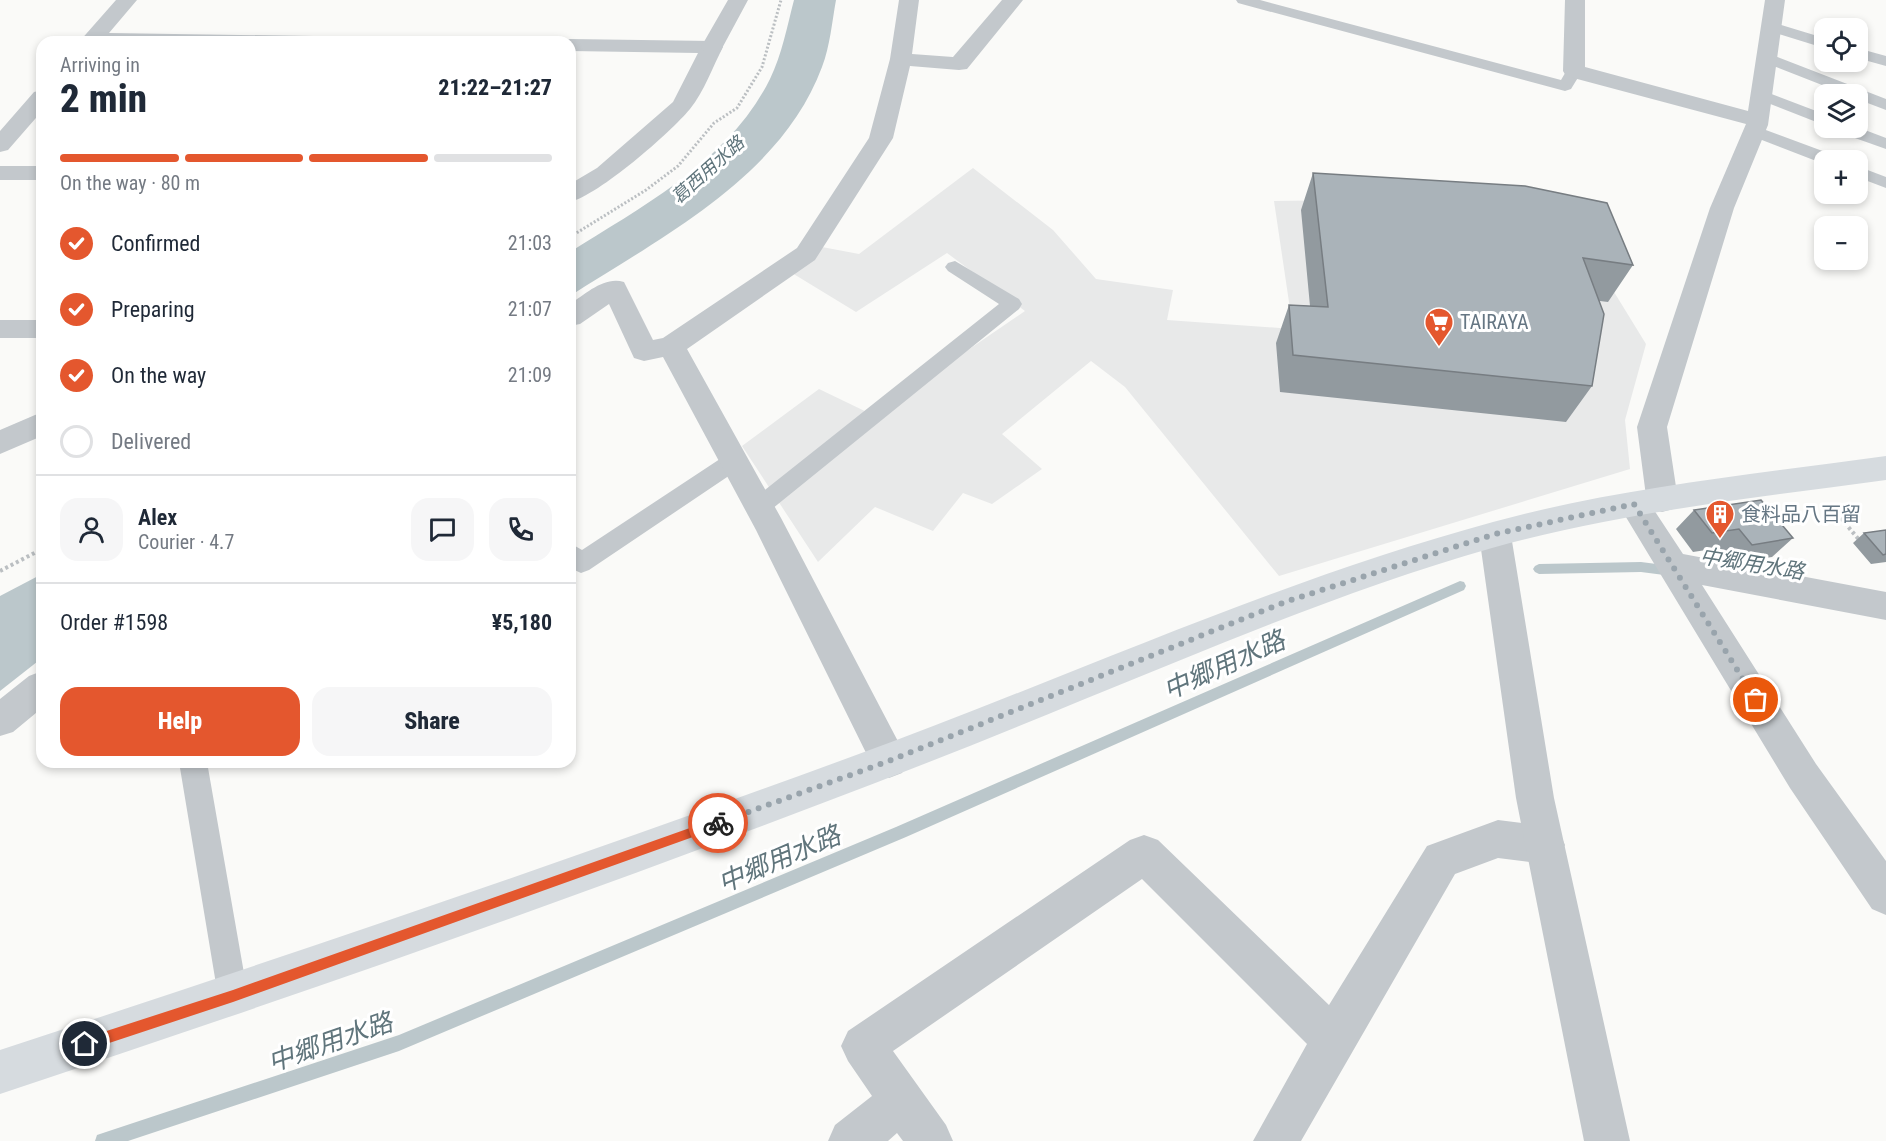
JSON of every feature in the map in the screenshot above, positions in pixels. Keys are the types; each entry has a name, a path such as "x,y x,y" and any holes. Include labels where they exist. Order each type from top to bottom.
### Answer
{"main road":[{"path":"0,1072 233,996 889,761 1285,602 1495,534 1648,502 1886,468"}],"street":[{"path":"95,36 127,0"},
{"path":"576,191 606,173 682,105 738,0"},
{"path":"576,313 615,288 644,351 671,346 806,254 881,138 901,59 909,0"},
{"path":"901,59 959,64 1013,0"},
{"path":"1575,0 1574,70 1758,115"},
{"path":"1775,0 1758,115 1722,208 1652,427 1648,502 1673,567 1803,776 1886,896"},
{"path":"576,45 712,47"},
{"path":"0,145 36,104"},
{"path":"0,173 36,173"},
{"path":"576,173 606,173"},
{"path":"0,329 36,329"},
{"path":"671,346 759,507 889,761"},
{"path":"0,443 36,426"},
{"path":"1495,534 1535,798 1606,1141"},
{"path":"1673,567 1886,606"},
{"path":"0,720 36,692"},
{"path":"1275,1141 1441,860 1498,839 1545,845"},
{"path":"930,1141 863,1046 1143,854 1334,1039"},
{"path":"850,1141 902,1101"}],"lane":[{"path":"1243,0 1565,86 1574,70"},
{"path":"1771,27 1814,40"},
{"path":"1868,56 1886,62"},
{"path":"1767,58 1886,105"},
{"path":"1758,115 1814,119"},
{"path":"1758,115 1814,150"},
{"path":"1868,137 1886,144"},
{"path":"1868,176 1886,183"},
{"path":"759,507 1012,304 955,267"},
{"path":"576,559 580,563 734,461"},
{"path":"194,768 233,996"}],"path":[{"path":"1832,508 1862,543"},
{"path":"0,571 36,552"}],"shaded area":[{"path":"973,168 1053,230 1096,279 1173,290 1167,320 1293,329 1274,201 1349,200 1576,230 1646,344 1625,420 1630,469 1279,576 1125,387 1091,361 1002,434 1042,469 992,504 963,493 933,531 875,507 818,562 742,446 819,389 873,415 1025,311 947,253 856,312 792,273 822,247 859,254"}],"water":[{"name":"葛西用水路","path":"794,0 836,0 822,67 803,106 778,141 749,172 716,200 680,226 576,292 576,248 682,179 732,134 753,108 770,79 784,40"},
{"path":"36,577 36,663 0,691 0,596"}],"building":[{"path":"1313,173 1525,186 1607,203 1633,265 1583,258 1604,314 1592,386 1293,355 1289,305 1328,307"},
{"path":"1761,500 1793,538 1752,545 1739,529 1712,533 1694,510"},
{"path":"1886,530 1886,554 1883,555 1864,533"}],"waterway":[{"name":"中郷用水路","path":"1539,569 1641,567 1672,571"},
{"name":"中郷用水路","path":"103,1141 399,1043 901,832 1460,586"}],"way so far":[{"path":"718,823 889,761 1285,602 1495,534 1634,504 1756,700"}],"place":[{"name":"TAIRAYA","path":"1439,348"},
{"name":"食料品八百留","path":"1720,540"}],"route":[{"path":"85,1044 233,996 718,823"}]}
